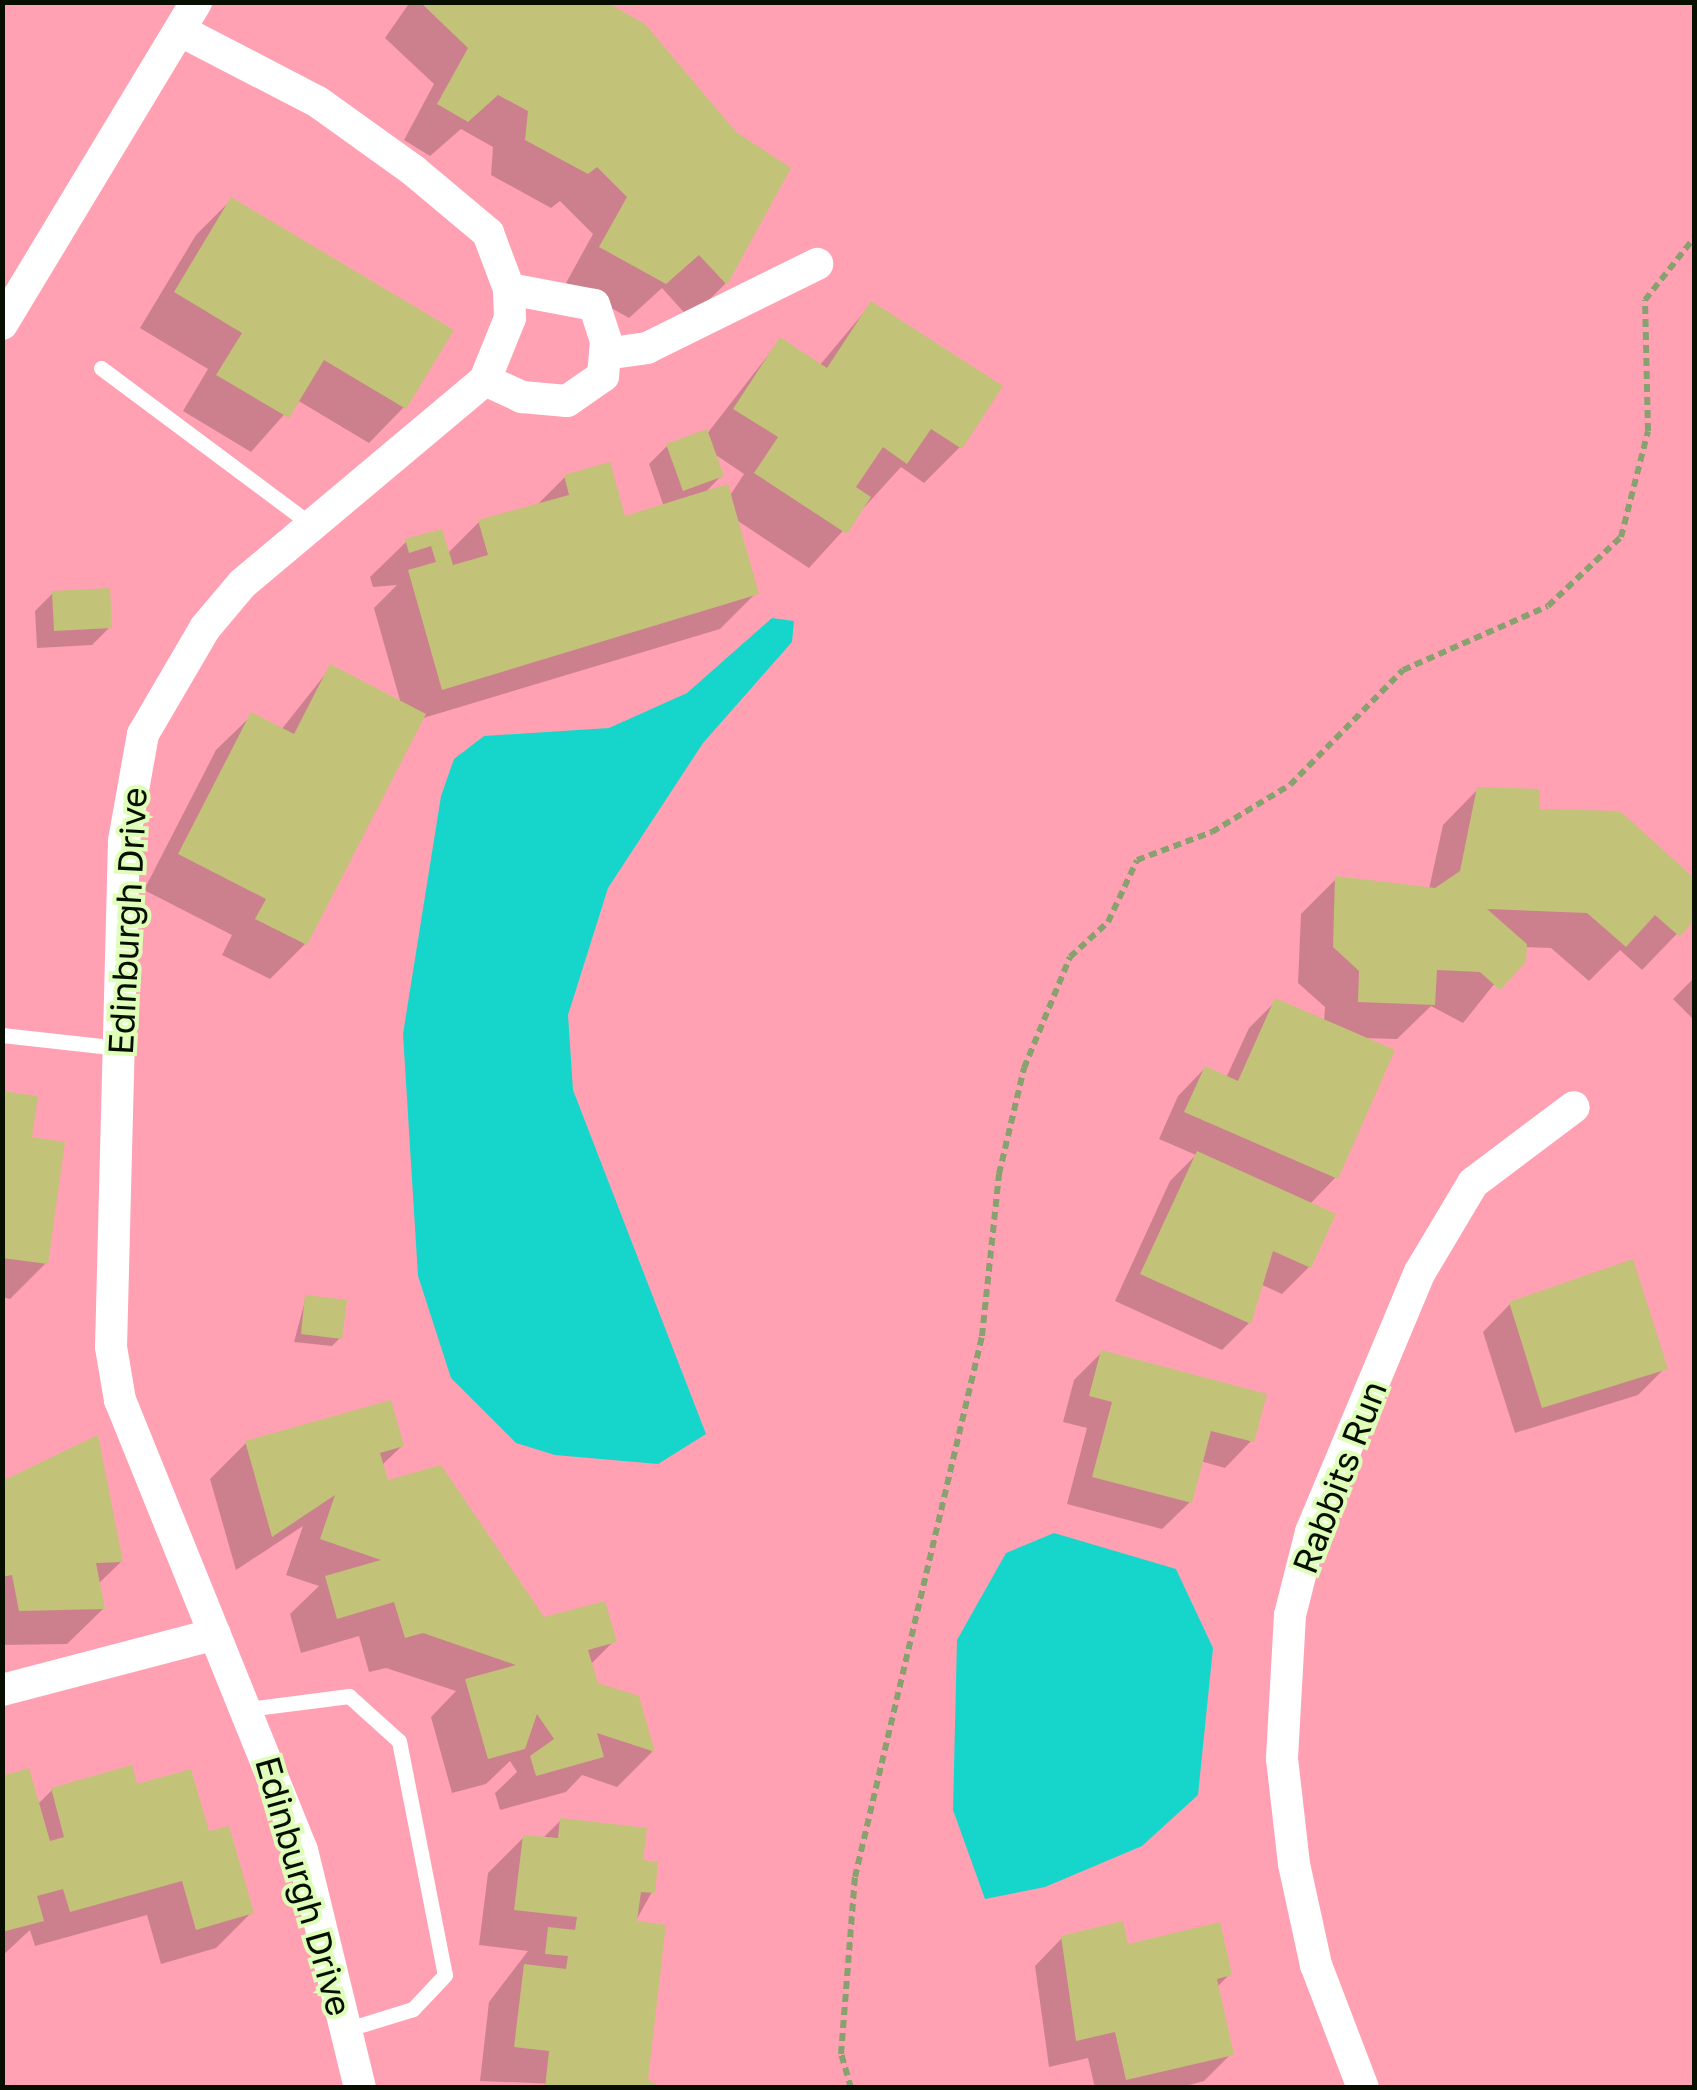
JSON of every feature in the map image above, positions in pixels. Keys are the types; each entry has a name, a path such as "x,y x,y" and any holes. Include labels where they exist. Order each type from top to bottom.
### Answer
{"street":[{"name":"Edinburgh Drive","path":"188,17 414,171 488,234 509,288 510,318 485,380 310,524 205,628 143,734 124,841 112,1347 120,1400 302,1850 360,2088"},
{"path":"8,305 188,17"},
{"path":"604,354 647,348 817,264"},
{"path":"485,380 522,397 566,401 602,376 604,354 594,305 509,288"},
{"name":"Rabbits Run","path":"1363,2088 1316,1964 1294,1864 1282,1758 1290,1615 1311,1532 1420,1272 1473,1183 1574,1106"},
{"path":"2,1690 214,1634"}],"lane":[{"path":"101,368 310,524"},
{"path":"2,1035 119,1048"},
{"path":"248,1709 349,1696 398,1742 444,1974 413,2009 346,2030"}],"path":[{"path":"852,2088 841,2054 855,1877 982,1336 999,1174 1024,1068 1070,957 1108,922 1138,860 1212,832 1290,785 1403,670 1548,606 1621,538 1648,431 1645,300 1694,238"}],"shaded area":[{"path":"3,3 1694,3 1694,2087 3,2088"}],"water":[{"path":"772,618 794,621 792,642 703,743 608,888 568,1015 573,1090 706,1434 658,1464 555,1455 516,1443 451,1378 418,1276 403,1034 441,796 454,759 484,736 609,728 687,693"},
{"path":"1054,1533 1176,1569 1213,1648 1198,1795 1142,1846 1045,1887 985,1899 953,1810 957,1640 1006,1553"}],"building":[{"path":"420,2 606,2 645,24 736,132 791,168 727,285 699,255 666,284 599,247 627,197 597,167 588,174 525,140 528,111 498,95 468,122 437,104 468,48"},
{"path":"231,197 454,330 406,409 324,360 289,418 216,375 242,333 174,292"},
{"path":"871,301 1003,386 962,449 931,429 907,464 883,447 856,487 871,497 847,534 754,473 778,437 733,409 780,337 827,368"},
{"path":"707,429 724,476 683,491 666,444"},
{"path":"610,462 625,516 728,484 759,594 442,690 408,570 436,562 431,546 409,553 405,539 442,529 453,565 488,555 478,520 569,495 564,475"},
{"path":"110,588 112,628 54,631 52,591"},
{"path":"330,664 426,714 307,945 255,919 266,899 178,854 251,712 294,734"},
{"path":"1477,787 1540,789 1540,809 1620,811 1694,878 1694,920 1680,937 1655,915 1626,947 1587,913 1487,909 1527,944 1526,962 1500,990 1480,972 1437,970 1435,1005 1358,1002 1359,971 1333,947 1335,876 1435,888 1460,871"},
{"path":"1275,998 1395,1050 1338,1179 1184,1112 1205,1066 1238,1081"},
{"path":"2,1091 38,1096 32,1137 65,1142 48,1264 2,1258"},
{"path":"1197,1151 1336,1214 1311,1268 1273,1251 1251,1324 1140,1274"},
{"path":"1633,1259 1668,1369 1542,1408 1509,1302"},
{"path":"305,1295 347,1300 342,1339 301,1334"},
{"path":"1101,1350 1267,1394 1254,1442 1211,1431 1192,1503 1092,1477 1112,1402 1089,1396"},
{"path":"391,1400 404,1446 380,1453 388,1480 441,1465 544,1617 605,1601 617,1642 588,1650 598,1683 639,1696 655,1752 597,1733 604,1757 536,1776 530,1756 554,1739 537,1714 525,1749 488,1759 465,1679 516,1665 423,1633 405,1638 394,1602 337,1619 325,1576 381,1560 320,1539 335,1495 272,1537 245,1441"},
{"path":"98,1435 123,1562 96,1563 105,1609 19,1611 12,1575 2,1577 2,1481"},
{"path":"132,1765 137,1784 191,1769 209,1831 229,1826 254,1913 196,1930 182,1881 70,1912 63,1889 37,1896 44,1921 2,1932 2,1776 29,1768 50,1841 64,1837 51,1788"},
{"path":"560,1818 647,1828 643,1860 658,1862 655,1893 641,1892 637,1921 666,1925 648,2079 660,2088 545,2088 549,2051 514,2047 524,1964 566,1969 568,1956 545,1954 548,1927 575,1930 577,1917 514,1910 523,1835 558,1838"},
{"path":"1123,1921 1128,1944 1220,1922 1232,1975 1217,1979 1234,2055 1126,2080 1115,2032 1076,2041 1061,1936"}]}
